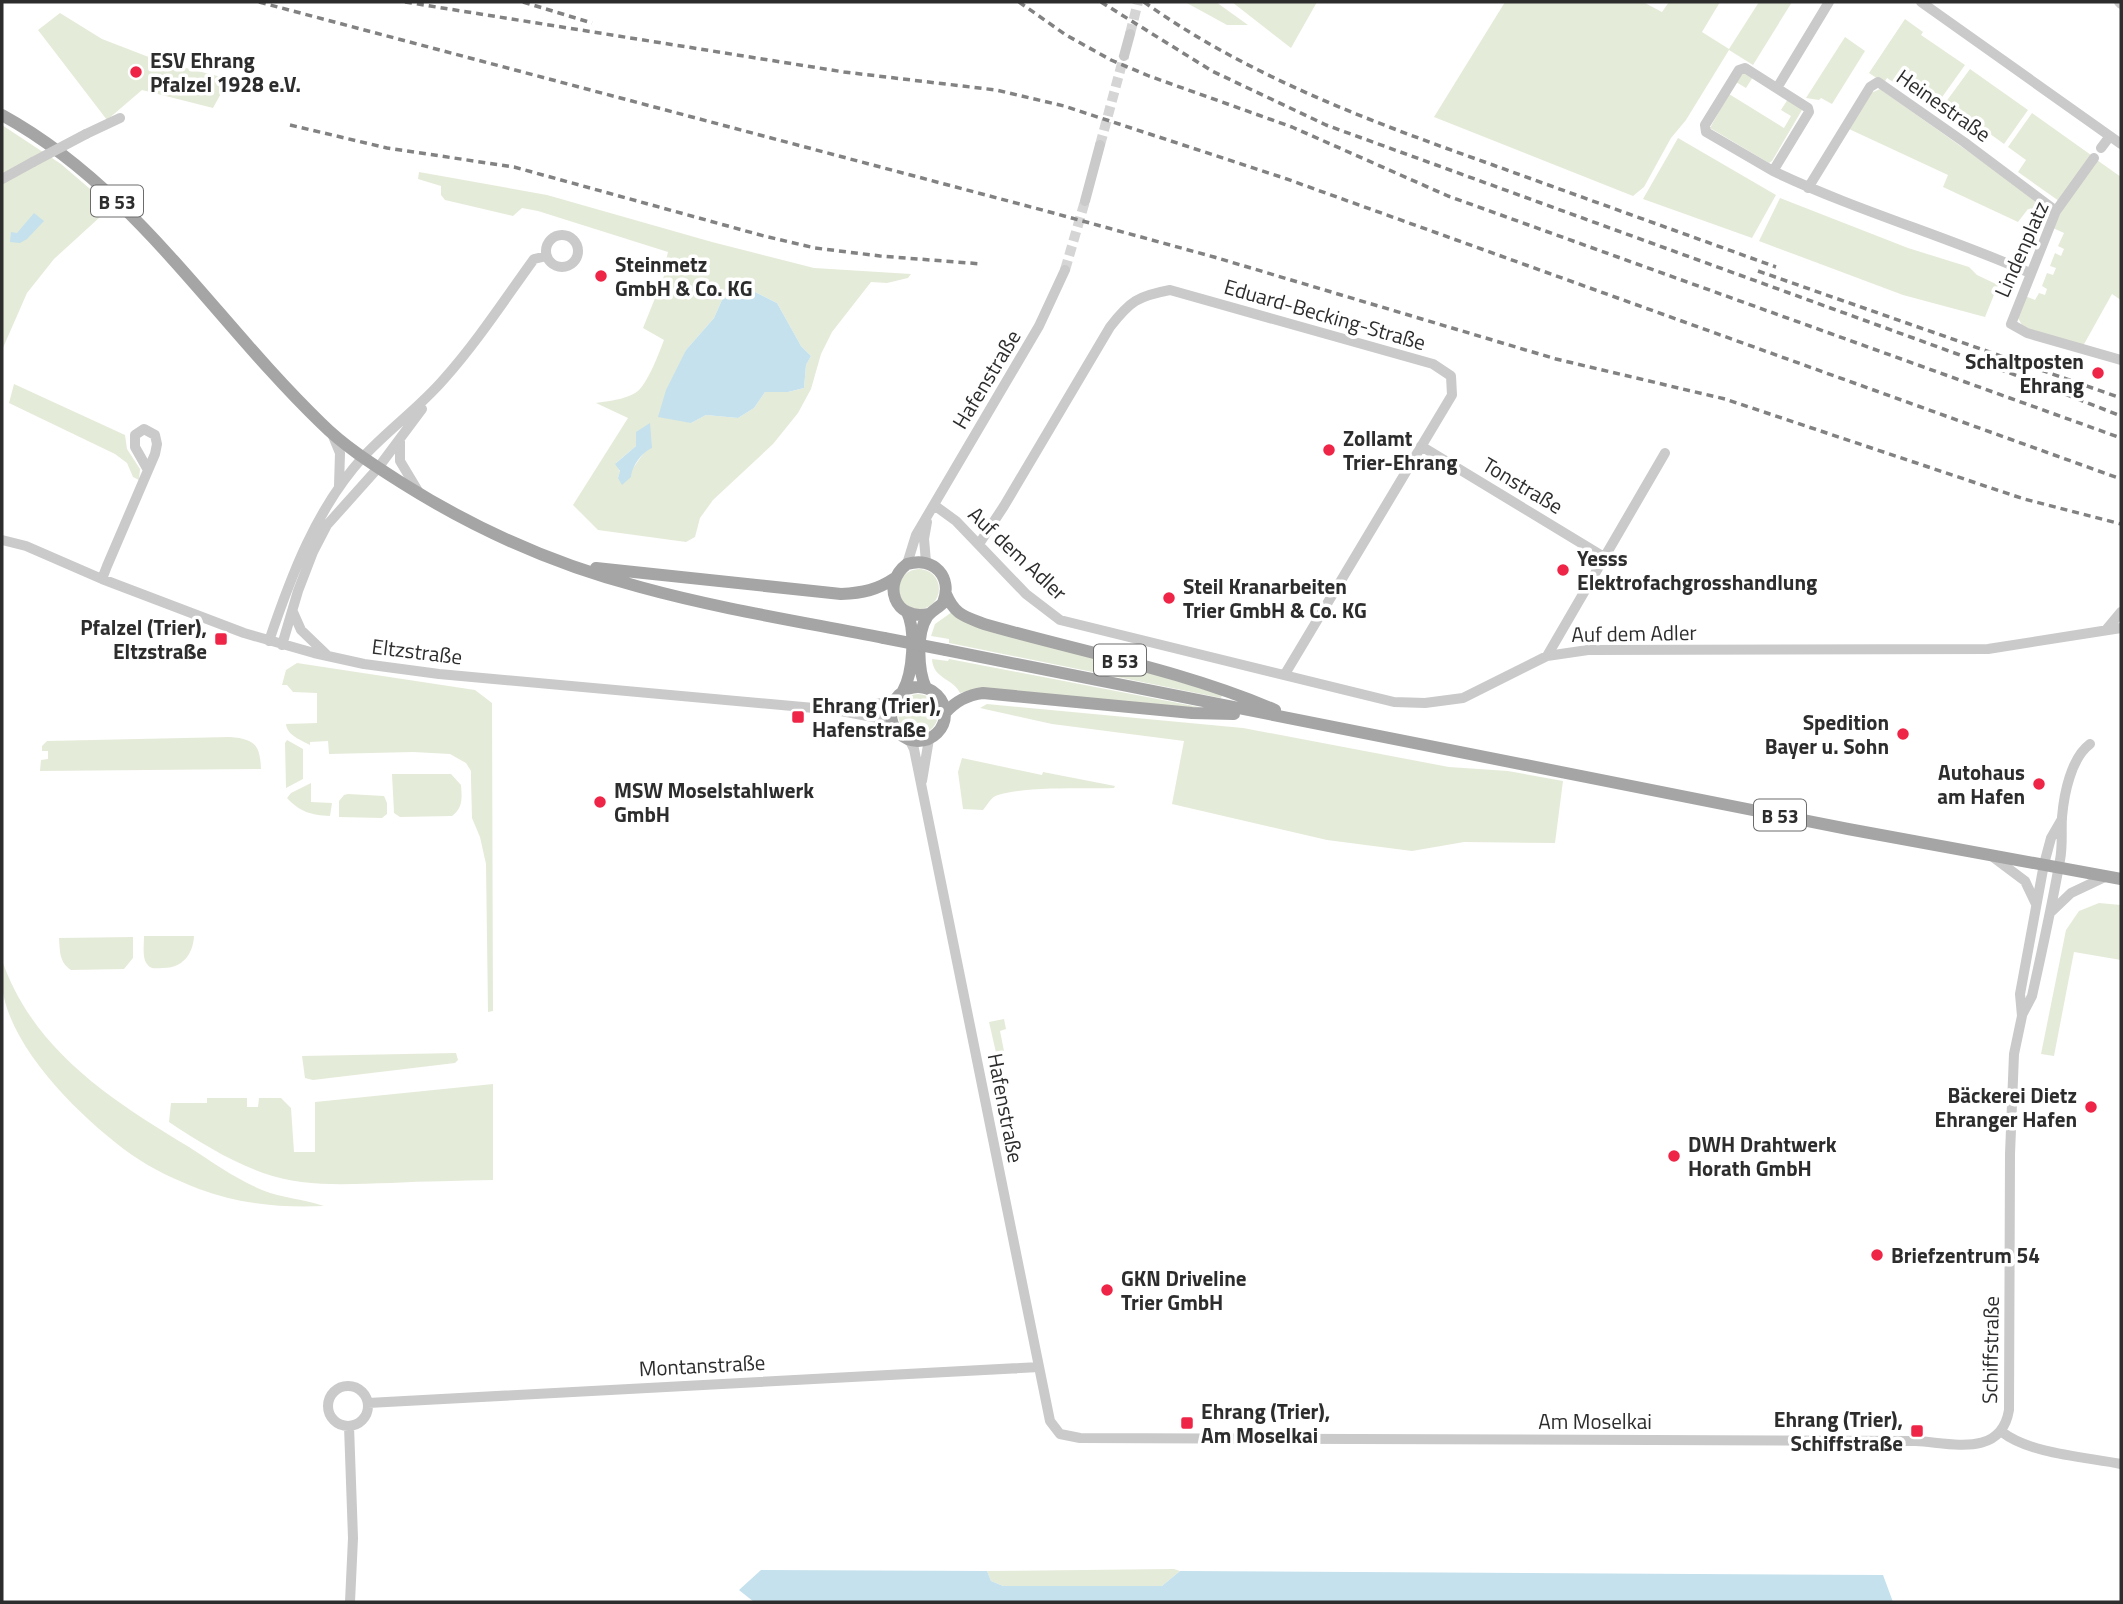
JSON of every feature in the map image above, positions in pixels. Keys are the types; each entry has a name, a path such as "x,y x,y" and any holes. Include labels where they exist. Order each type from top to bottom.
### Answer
{"main road":[{"name":"B 53","path":"2,115 65,156 122,205 157,240 277,378 331,432 363,457 420,494 496,535 573,566 680,597 1849,829 2121,879"},
{"name":"B 53","path":"926,562 943,574 947,584 946,594 952,608 984,624 1229,690 1301,721"},
{"path":"573,566 841,594 865,593 880,588 895,578 908,564 926,562"},
{"path":"895,578 894,597 906,612 928,614 943,603 946,594"},
{"path":"906,612 911,628 911,673 891,712 892,725 910,741 929,739"},
{"path":"928,614 920,645 923,682 926,688 939,698 945,713"},
{"path":"899,696 914,687 926,688"},
{"name":"B 53","path":"929,739 941,729 945,713 953,704 967,696 984,693 1192,712 1279,716"}],"street":[{"path":"1777,88 1829,2"},
{"path":"1921,2 2121,144"},
{"path":"1124,56 1130,34"},
{"path":"1773,171 1809,112 1808,108 1745,68 1739,70 1705,125 1706,132 1773,171 1808,188 1985,254 2030,274"},
{"name":"Heinestraße","path":"1808,188 1870,87 1878,82 2056,211"},
{"path":"2,179 120,118"},
{"path":"2101,148 2110,136"},
{"path":"1085,201 1100,145"},
{"name":"Lindenplatz","path":"2094,158 2056,211 2011,324 2026,333 2121,360"},
{"path":"282,645 298,591 327,525 379,467 534,259 547,256"},
{"name":"Hafenstraße","path":"908,564 916,535 1040,326 1065,270"},
{"name":"Eduard-Becking-Straße","path":"979,544 1110,327 1124,310 1144,295 1170,290 1433,364 1451,376 1452,394 1285,674"},
{"path":"269,641 304,549 339,488 363,457 441,383"},
{"path":"331,432 340,453 339,488"},
{"path":"400,439 400,461 420,494"},
{"name":"Tonstraße","path":"1421,446 1604,557"},
{"path":"1547,656 1665,453"},
{"path":"102,579 148,470"},
{"name":"Hafenstraße","path":"926,562 925,528 934,505"},
{"name":"Auf dem Adler","path":"934,505 956,521 1026,594 1060,620 1394,702 1425,703 1463,698 1547,656 1588,650 1988,649 2121,628"},
{"name":"Eltzstraße","path":"2,534 14,542 102,579 269,641 364,664 439,674 835,710 878,718 892,725"},
{"name":"Eltzstraße","path":"2,540 14,542"},
{"path":"293,612 301,630 327,656"},
{"path":"2106,630 2121,612"},
{"name":"Eltzstraße","path":"835,710 899,696"},
{"name":"Hafenstraße","path":"921,785 929,739"},
{"name":"Hafenstraße","path":"910,741 1050,1421 1060,1434"},
{"path":"2062,819 2072,772 2084,749 2090,744"},
{"name":"Schiffstraße","path":"2022,1016 2020,994 2044,864 2051,838 2062,819"},
{"name":"Schiffstraße","path":"2002,1432 2008,1417 2010,1399 2010,1154 2014,1054 2022,1016 2032,996 2050,913 2063,844 2062,819"},
{"path":"1990,854 2025,881 2037,906"},
{"path":"2050,913 2071,893 2107,876"},
{"name":"Montanstraße","path":"368,1403 1039,1367"},
{"path":"346,1386 361,1391 368,1403 365,1416 349,1426 336,1422 330,1413 329,1400 333,1392 346,1386"},
{"path":"349,1426 353,1538 350,1602"},
{"path":"2002,1432 2034,1447 2121,1464"},
{"name":"Am Moselkai","path":"1060,1434 1080,1438 1916,1441 1978,1444 1993,1439 2002,1432"}],"green space":[{"path":"1185,2 1216,2 1248,25 1227,25"},
{"path":"1232,2 1317,2 1291,48"},
{"path":"1505,2 1643,2 1662,12 1669,2 1720,2 1702,32 1729,49 1759,2 1792,2 1753,65 1729,50 1686,120 1671,138 1644,187 1633,196 1434,117"},
{"name":"ESV Ehrang Pfalzel 1928 e.V.","path":"60,13 102,39 159,61 229,79 213,108 142,90 107,120 38,30"},
{"path":"1905,19 1923,32 1921,35 1965,65 1935,107 1901,83 1899,86 1887,78 1884,83 1869,73"},
{"path":"1845,37 1865,51 1832,104 1821,98 1806,98"},
{"path":"1970,69 2028,110 2004,144 1986,131 1979,138 1940,110"},
{"path":"1745,72 1753,77 1746,88 1736,82 1729,94 1784,128 1791,116 1781,110 1788,99 1802,110 1769,163 1710,128 1739,75"},
{"path":"1880,89 2048,208 2047,218 2028,209 2018,222 1943,187 1948,175 1849,129 1871,93"},
{"path":"2032,113 2091,155 2059,201 2018,172 2026,160 2008,147"},
{"path":"2,125 61,164 111,207 54,259 27,293 2,350"},
{"path":"1678,138 1776,195 1752,238 1643,199"},
{"path":"2097,160 2121,177 2121,300 2112,294 2083,346 2023,327 2018,318 2025,296 2035,300 2039,293 2045,295 2047,289 2042,286 2047,273 2053,275 2056,268 2050,266 2055,253 2061,256 2064,249 2058,246 2064,233 2053,228 2062,209"},
{"path":"419,172 547,195 814,268 911,274 908,278 887,283 871,282 832,332 821,354 811,389 798,413 773,444 713,500 700,518 695,537 686,542 598,530 573,505 628,418 596,403 635,393 643,386 653,366 664,340 643,328 668,266 665,264 668,252 538,211 522,208 513,216 445,200 441,195 441,186 418,179","holes":["740,290 755,292 777,303 801,346 811,356 806,365 804,388 788,392 765,392 754,408 738,418 706,415 691,423 678,370 686,350 714,318 722,300","636,446 645,451 631,471 618,478 620,472 616,463"]},
{"path":"1780,198 1908,248 1969,267 1977,275 1998,285 1985,317 1903,295 1759,241"},
{"path":"14,384 125,435 127,449 140,469 139,480 133,477 127,463 115,454 9,403"},
{"path":"919,569 927,570 933,575 938,581 938,597 933,603 927,608 919,609 911,608 905,603 900,597 899,589 900,581 905,575 911,570"},
{"path":"952,612 1222,695 1221,698 949,643 949,639 931,636 935,624"},
{"path":"932,659 949,659 1199,707 970,690 960,693 953,684 939,675"},
{"path":"297,663 475,690 492,703 493,1011 488,1012 486,864 480,837 472,818 471,771 466,763 450,754 329,754 328,741 310,742 310,745 297,738 291,734 286,724 317,723 317,693 293,692 287,685 282,685 286,670"},
{"path":"918,694 926,695 932,700 937,706 937,722 932,728 926,733 918,734 910,733 904,728 899,722 898,714 899,706 904,700 910,695"},
{"path":"987,704 1243,728 1449,767 1508,771 1563,781 1555,843 1464,842 1412,851 1327,840 1172,804 1184,741 1052,724 980,708"},
{"path":"230,737 245,739 255,745 261,769 40,771 41,760 48,759 48,751 42,751 42,746 47,741"},
{"path":"287,740 303,749 303,779 286,788 285,743"},
{"path":"962,758 1042,775 1043,772 1115,786 1010,792 993,797 983,810 963,809 958,772"},
{"path":"392,774 451,774 461,785 462,794 460,806 452,816 400,817 394,813"},
{"path":"311,783 311,802 332,803 330,816 306,812 287,798 291,793"},
{"path":"348,794 384,796 387,814 382,818 339,817 339,801"},
{"path":"2099,903 2121,905 2121,960 2074,952 2054,1056 2041,1054 2066,930 2079,911"},
{"path":"144,936 194,936 189,954 181,963 156,968 150,967 145,961"},
{"path":"133,937 133,958 124,969 71,970 61,956 59,938"},
{"path":"2,960 33,1021 78,1070 104,1091 131,1111 243,1181 270,1193 324,1206 260,1204 229,1198 182,1182 132,1155 71,1103 33,1058 18,1034 8,1010 2,986"},
{"path":"1004,1019 1006,1029 1000,1031 1005,1056 997,1057 989,1022"},
{"path":"456,1053 458,1060 455,1063 313,1080 305,1078 302,1056"},
{"path":"493,1084 493,1180 343,1184 294,1181 239,1163 169,1122 171,1103 207,1103 207,1098 247,1098 247,1107 258,1107 259,1098 281,1098 291,1108 294,1152 315,1152 315,1102"},
{"path":"987,1571 1180,1571 1162,1586 1003,1586 991,1581"}],"water":[{"path":"34,213 44,221 27,239 20,243 10,242 11,232 17,233"},
{"path":"740,290 755,292 777,303 801,346 811,356 806,365 804,388 788,392 765,392 754,408 738,418 706,415 691,423 658,417 666,390 686,350 714,318 722,300"},
{"path":"650,423 652,448 641,456 631,477 622,485 618,478 620,471 615,464 636,446 636,432"},
{"path":"761,1570 987,1571 991,1581 1003,1586 1162,1586 1180,1571 1883,1575 1893,1602 754,1602 739,1590"}],"tunnel":[{"path":"1130,34 1138,2"},
{"path":"1100,145 1124,56"},
{"path":"1065,270 1085,201"}],"railway":[{"path":"259,2 1214,257 1556,359 1725,399 2024,499 2121,524"},
{"path":"405,2 844,72 996,90 1064,106 1284,178 2121,479"},
{"path":"523,2 592,23"},
{"path":"1019,2 1066,35 1111,60 1292,127 1448,196 2121,438"},
{"path":"1101,2 1212,71 1326,125 2029,380 2121,416"},
{"path":"1144,2 1226,53 1357,114 1776,267"},
{"path":"290,125 387,148 514,167 815,248 982,264"},
{"path":"1758,271 2121,398"}],"place":[{"name":"ESV Ehrang Pfalzel 1928 e.V.","path":"136,72"},
{"name":"Steinmetz GmbH & Co. KG","path":"601,276"},
{"name":"Schaltposten Ehrang","path":"2098,373"},
{"name":"Zollamt Trier-Ehrang","path":"1329,450"},
{"name":"Yesss Elektrofachgrosshandlung","path":"1563,570"},
{"name":"Steil Kranarbeiten Trier GmbH & Co. KG","path":"1169,598"},
{"name":"Pfalzel (Trier), Eltzstraße","path":"221,639"},
{"name":"Ehrang (Trier), Hafenstraße","path":"798,717"},
{"name":"Spedition Bayer u. Sohn","path":"1903,734"},
{"name":"Autohaus am Hafen","path":"2039,784"},
{"name":"MSW Moselstahlwerk GmbH","path":"600,802"},
{"name":"Bäckerei Dietz Ehranger Hafen","path":"2091,1107"},
{"name":"DWH Drahtwerk Horath GmbH","path":"1674,1156"},
{"name":"Briefzentrum 54","path":"1877,1255"},
{"name":"GKN Driveline Trier GmbH","path":"1107,1290"},
{"name":"Ehrang (Trier), Am Moselkai","path":"1187,1423"},
{"name":"Ehrang (Trier), Schiffstraße","path":"1917,1431"}]}
